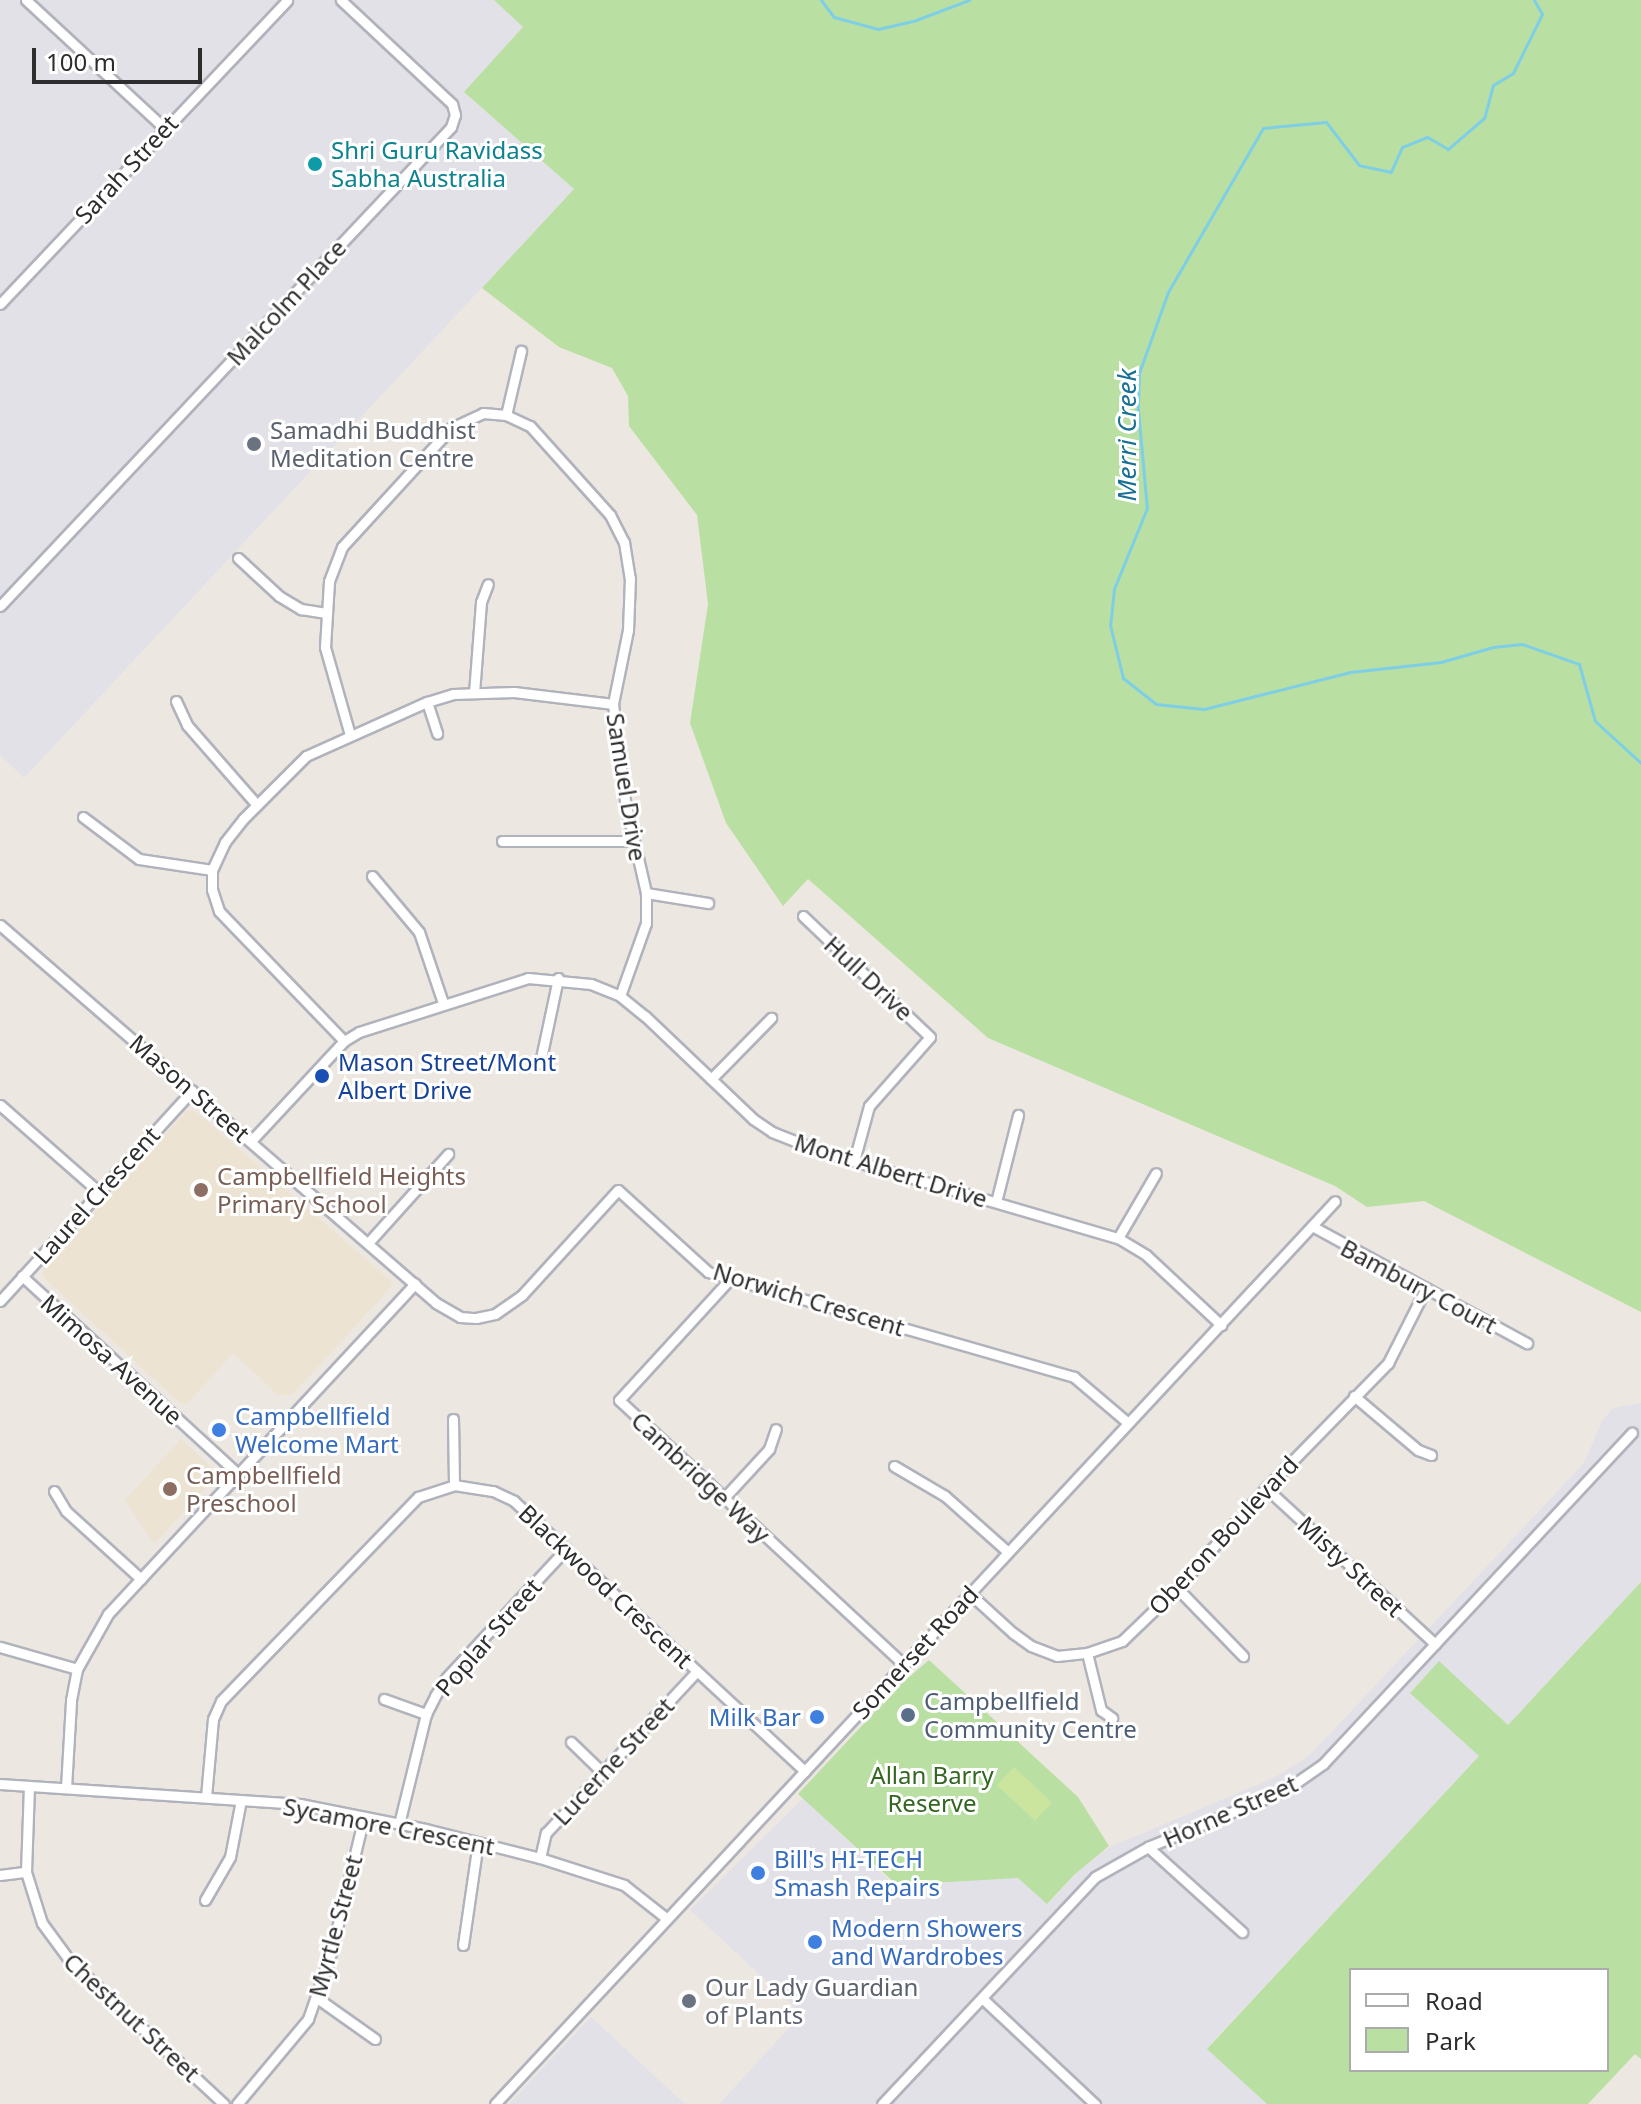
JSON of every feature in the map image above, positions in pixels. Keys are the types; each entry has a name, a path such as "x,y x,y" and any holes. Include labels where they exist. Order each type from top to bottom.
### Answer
{"street":[{"path":"26,0 164,128"},
{"name":"Sarah Street","path":"0,304 287,0"},
{"name":"Malcolm Place","path":"0,606 451,127 455,115 452,104 341,0"},
{"path":"350,735 325,647 329,581 342,547 451,428 483,413 506,415 521,351"},
{"name":"Samuel Drive","path":"506,415 530,426 547,442 610,515 624,542 631,598 613,704 634,841 646,893 646,923 620,996"},
{"path":"238,558 279,596 301,609 325,613"},
{"path":"474,693 481,602 488,584"},
{"path":"344,1041 219,911 212,890 212,870 225,842 306,756 427,702 453,694 514,692 613,704"},
{"path":"176,701 187,725 257,805"},
{"path":"427,702 437,733"},
{"path":"83,817 139,859 212,870"},
{"path":"502,841 634,841"},
{"path":"372,876 419,932 443,1003"},
{"path":"646,893 708,903"},
{"name":"Hull Drive","path":"803,916 930,1037 869,1106 854,1161"},
{"name":"Mason Street","path":"0,925 415,1284"},
{"name":"Mont Albert Drive","path":"251,1141 344,1041 380,1023 528,978 558,978 591,984 620,996 772,1132 854,1161 1118,1238 1146,1255 1221,1325"},
{"path":"540,1063 558,978"},
{"path":"711,1079 771,1018"},
{"name":"Laurel Crescent","path":"0,1301 192,1091"},
{"path":"0,1105 99,1192"},
{"path":"996,1202 1018,1115"},
{"path":"368,1243 448,1154"},
{"path":"1118,1238 1156,1173"},
{"name":"Norwich Crescent","path":"415,1284 436,1303 460,1317 495,1314 522,1295 618,1190 708,1272 1074,1377 1128,1423"},
{"name":"Somerset Road","path":"495,2104 1335,1201"},
{"name":"Bambury Court","path":"1312,1226 1527,1343"},
{"name":"Mimosa Avenue","path":"22,1276 238,1474"},
{"name":"Cambridge Way","path":"730,1279 619,1400 904,1665"},
{"path":"66,1788 71,1700 77,1669 108,1614 415,1284"},
{"name":"Oberon Boulevard","path":"969,1593 1031,1646 1057,1656 1087,1653 1122,1641 1177,1588 1266,1488 1396,1352 1426,1288"},
{"path":"1354,1396 1418,1450 1431,1455"},
{"path":"453,1419 454,1485"},
{"path":"724,1498 769,1449 776,1429"},
{"name":"Horne Street","path":"882,2104 1095,1877 1148,1847 1287,1789 1313,1773 1632,1433"},
{"path":"894,1466 945,1496 1008,1552"},
{"name":"Blackwood Crescent","path":"206,1797 213,1719 221,1701 418,1497 454,1485 493,1491 514,1501 805,1771"},
{"name":"Misty Street","path":"1266,1488 1435,1644"},
{"path":"54,1491 66,1511 141,1579"},
{"name":"Poplar Street","path":"399,1824 426,1714 447,1677 566,1549"},
{"path":"1177,1588 1243,1656"},
{"path":"0,1647 77,1669"},
{"path":"1087,1653 1101,1710 1112,1718"},
{"name":"Lucerne Street","path":"540,1858 546,1833 697,1671"},
{"path":"384,1699 426,1714"},
{"path":"571,1742 602,1772"},
{"name":"Sycamore Crescent","path":"0,1784 300,1804 540,1858 624,1885 666,1918"},
{"name":"Chestnut Street","path":"29,1786 26,1872 37,1911 57,1946 224,2104"},
{"path":"205,1900 230,1857 241,1800"},
{"name":"Myrtle Street","path":"237,2104 298,2035 317,1998 364,1817"},
{"path":"463,1945 478,1842"},
{"path":"1148,1847 1242,1932"},
{"path":"0,1875 26,1872"},
{"path":"317,1998 375,2039"},
{"path":"983,1999 1095,2104"}],"shaded area":[{"path":"0,0 494,0 523,27 464,92 574,189 24,778 0,755"},
{"name":"Campbellfield Heights Primary School","path":"188,1110 195,1111 391,1281 392,1286 293,1394 278,1395 233,1353 187,1404 180,1403 43,1277 43,1269"},
{"path":"1641,1403 1641,1582 1508,1725 1440,1662 1410,1692 1480,1755 1207,2048 1267,2104 719,2104 802,2014 690,1910 803,1798 897,1888 1020,1874 1048,1904 1081,1868 1110,1847 1273,1778 1308,1757 1584,1463 1602,1421 1613,1408"},
{"name":"Campbellfield Preschool","path":"181,1439 214,1470 215,1478 154,1544 125,1500"},
{"path":"591,2017 685,2104 509,2104"}],"green space":[{"path":"494,0 1641,0 1641,1312 1424,1201 1367,1207 1335,1186 988,1038 808,879 783,906 726,823 690,723 708,604 697,515 629,426 628,396 612,368 559,347 482,288 574,189 464,92 523,27"},
{"path":"1641,1582 1641,2059 1635,2054 1588,2104 1267,2104 1207,2049 1479,1756 1410,1693 1439,1661 1508,1725"},
{"name":"Allan Barry Reserve","path":"929,1660 1078,1797 1109,1846 1075,1874 1047,1904 1018,1878 897,1885 798,1794 901,1684"},
{"path":"1014,1767 1052,1802 1035,1821 997,1785"}],"waterway":[{"name":"Merri Creek","path":"821,0 834,17 878,29 916,20 969,0"},
{"name":"Merri Creek","path":"1534,0 1542,14 1513,73 1493,85 1484,118 1448,149 1427,137 1402,147 1391,172 1359,165 1326,122 1263,128 1168,292 1139,373 1138,410 1147,508 1114,589 1110,625 1123,678 1156,704 1204,709 1350,672 1441,662 1493,647 1522,644 1579,664 1595,721 1641,763"}],"place":[{"name":"Shri Guru Ravidass Sabha Australia","path":"315,164"},
{"name":"Samadhi Buddhist Meditation Centre","path":"254,444"},
{"name":"Mason Street/Mont Albert Drive","path":"322,1076"},
{"name":"Campbellfield Heights Primary School","path":"201,1190"},
{"name":"Campbellfield Welcome Mart","path":"219,1430"},
{"name":"Campbellfield Preschool","path":"170,1489"},
{"name":"Campbellfield Community Centre","path":"908,1715"},
{"name":"Milk Bar","path":"817,1717"},
{"name":"Bill's HI-TECH Smash Repairs","path":"758,1873"},
{"name":"Modern Showers and Wardrobes","path":"815,1942"},
{"name":"Our Lady Guardian of Plants","path":"689,2001"}]}
